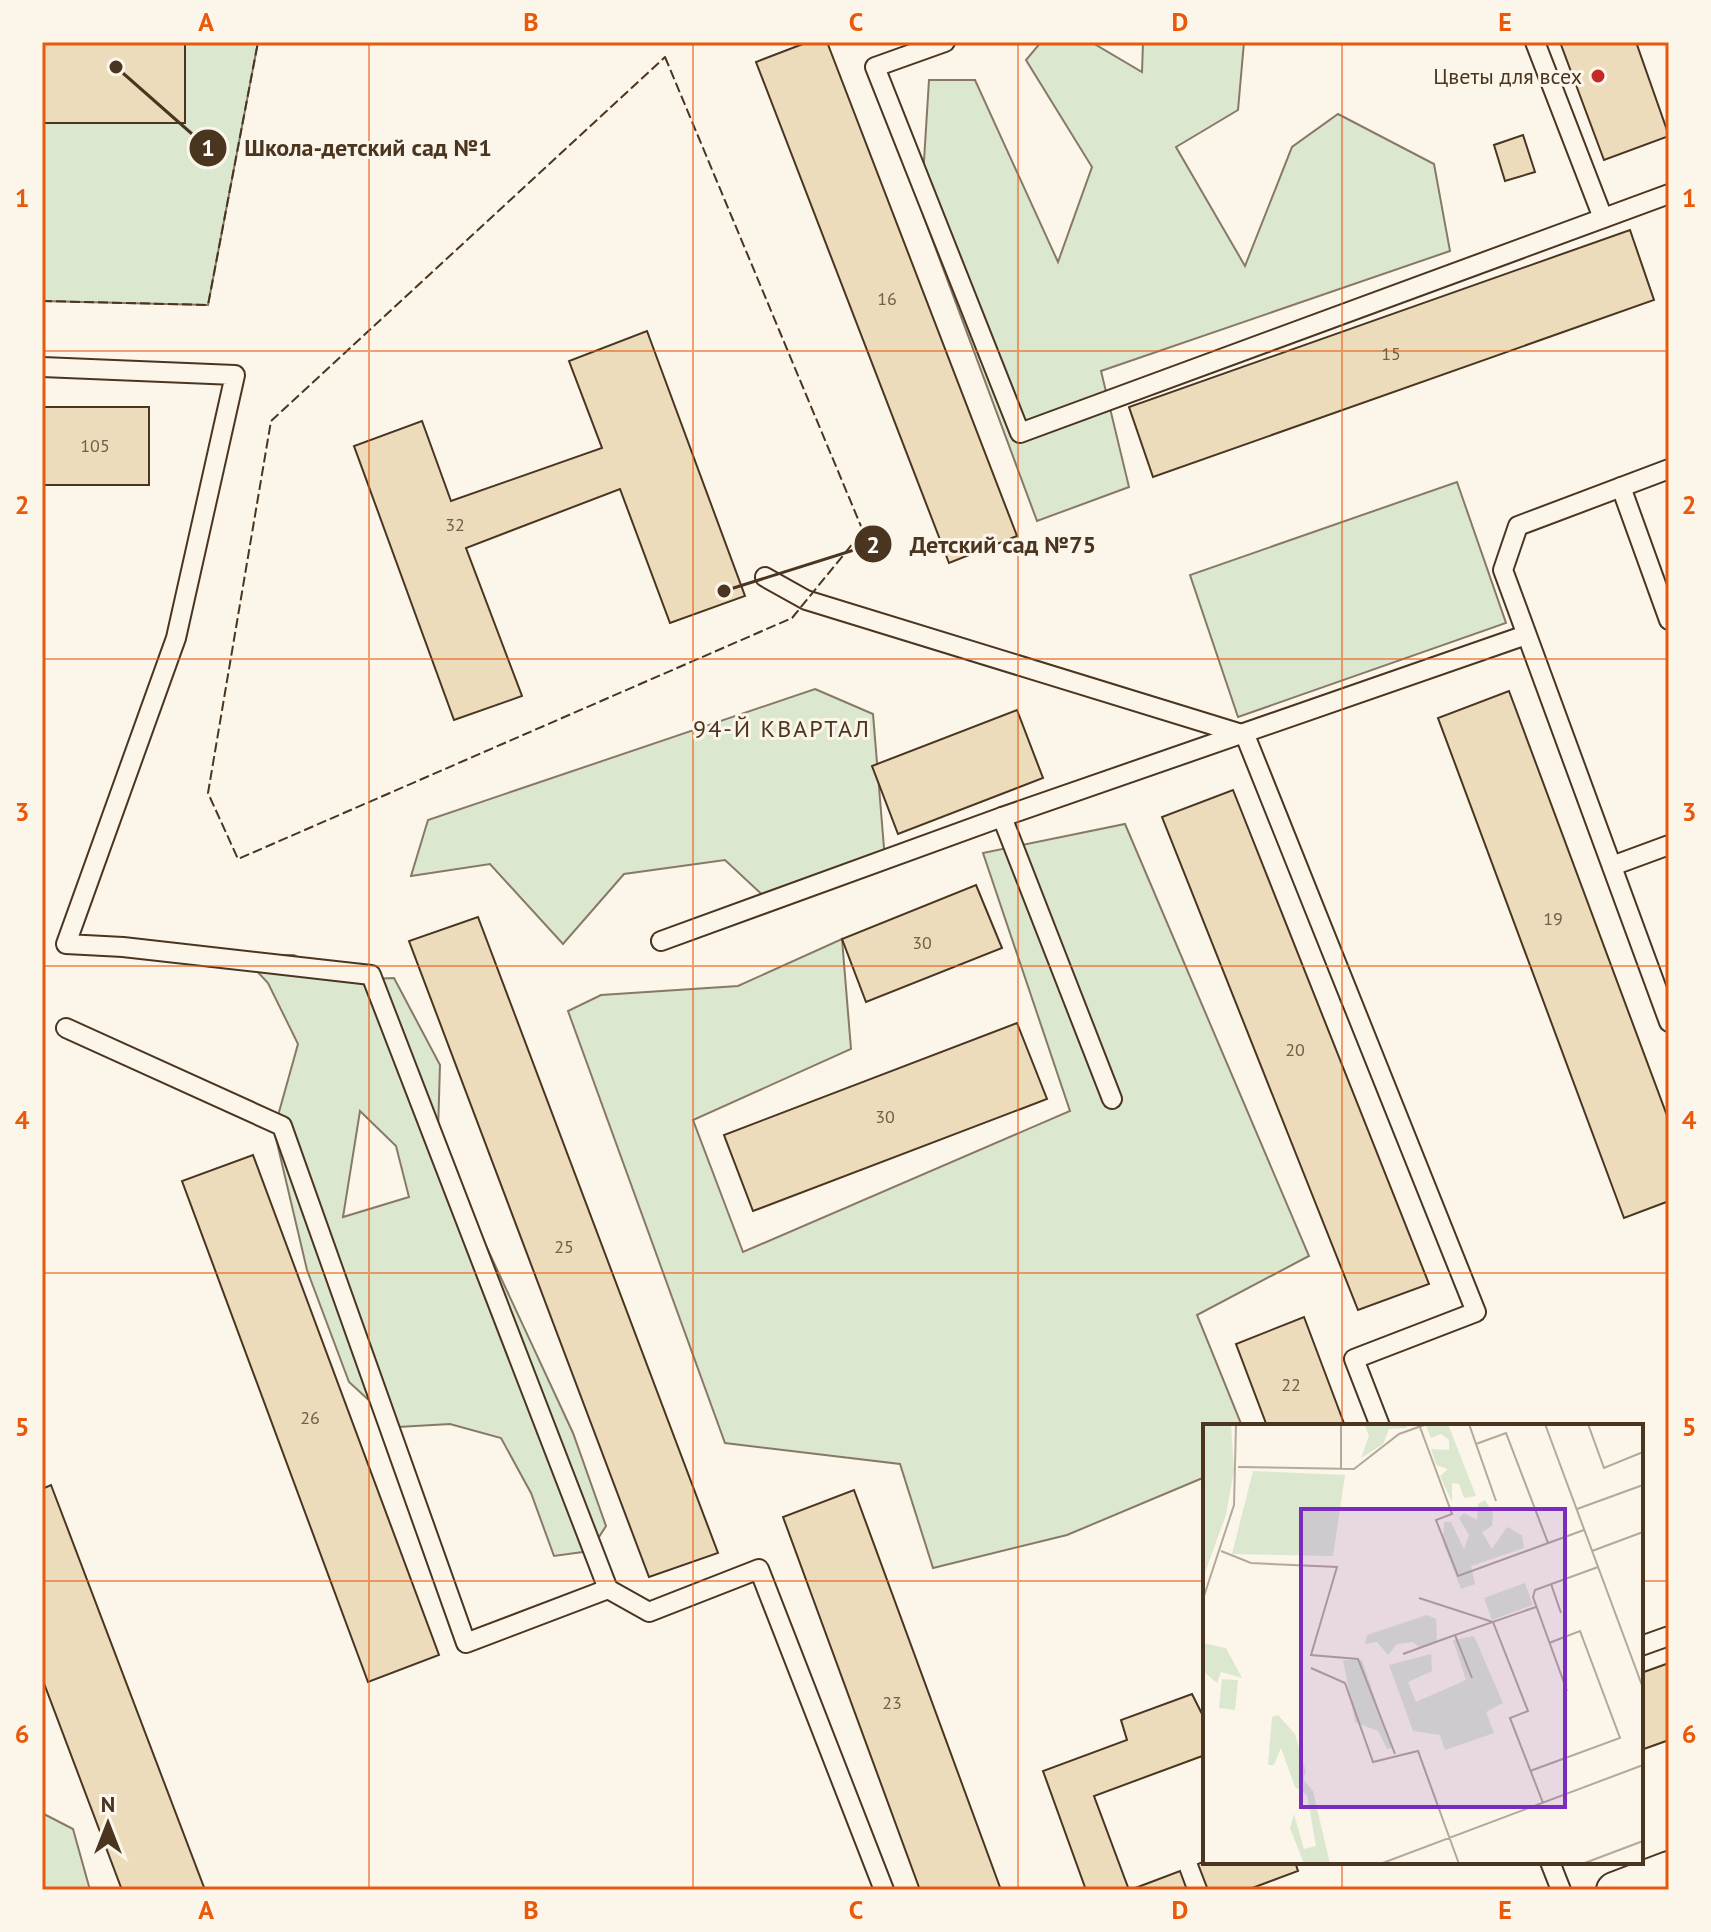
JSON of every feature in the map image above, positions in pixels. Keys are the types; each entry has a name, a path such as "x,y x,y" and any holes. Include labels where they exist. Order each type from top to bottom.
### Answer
{"street":[{"path":"1614,1890 1669,1869"}],"lane":[{"path":"945,42 875,67 1020,433 1669,194"},
{"path":"1535,42 1603,218"},
{"path":"42,367 235,375 176,638 66,944 123,947 371,975 608,1589 649,1612 759,1569 884,1890"},
{"path":"1669,469 1518,526 1503,570 1669,1022"},
{"path":"1621,487 1669,620"},
{"path":"765,577 806,600 1245,735"},
{"path":"661,941 1002,817 1526,635"},
{"path":"1245,735 1476,1312 1354,1359 1379,1424"},
{"path":"1002,817 1112,1099"},
{"path":"1612,866 1669,845"},
{"path":"66,1028 282,1126 466,1643 608,1589"},
{"path":"1643,1645 1669,1636"},
{"path":"1551,1864 1561,1890"}],"green space":[{"path":"42,42 258,42 208,305 42,301"},
{"path":"1041,42 1091,42 1142,72 1143,42 1244,42 1238,110 1176,147 1245,266 1292,147 1338,114 1434,164 1450,251 1101,371 1129,487 1037,521 921,209 929,80 975,80 1058,262 1092,167 1026,60"},
{"path":"1457,482 1506,623 1238,717 1190,575"},
{"path":"815,689 873,714 885,860 770,902 725,860 624,874 563,944 490,864 411,876 428,820"},
{"path":"1125,824 1309,1256 1197,1315 1241,1424 1203,1424 1203,1478 1067,1535 933,1568 900,1464 725,1443 568,1011 601,995 738,986 842,939 851,1049 693,1120 743,1252 1070,1111 983,853"},
{"path":"242,955 294,955 342,980 394,978 440,1065 438,1132 456,1181 573,1433 606,1526 590,1551 554,1556 531,1493 501,1438 450,1424 398,1427 349,1382 307,1270 274,1130 298,1044 268,983","holes":["360,1111 396,1146 409,1197 343,1217"]},
{"path":"42,1813 73,1829 90,1890 42,1890"}],"building":[{"path":"42,42 185,42 185,123 42,123"},
{"path":"808,42 827,42 1017,536 949,563 756,62"},
{"path":"1560,42 1636,42 1669,136 1604,160"},
{"path":"1523,135 1535,172 1505,181 1494,145"},
{"path":"1630,230 1654,300 1153,477 1129,407"},
{"path":"647,331 745,596 670,623 620,489 466,548 522,696 454,720 354,446 422,421 451,501 602,448 569,361"},
{"path":"42,407 149,407 149,485 42,485"},
{"path":"1509,691 1669,1121 1669,1201 1624,1218 1438,718"},
{"path":"1017,710 1043,778 898,834 872,766"},
{"path":"1233,790 1429,1284 1358,1310 1162,817"},
{"path":"976,885 1002,948 866,1002 842,939"},
{"path":"478,917 718,1553 649,1577 409,941"},
{"path":"1017,1023 1047,1099 753,1211 724,1135"},
{"path":"253,1155 439,1655 368,1682 182,1181"},
{"path":"1304,1317 1344,1424 1266,1424 1236,1344"},
{"path":"51,1485 205,1890 122,1890 42,1678 42,1489"},
{"path":"854,1490 1001,1890 920,1890 783,1517"},
{"path":"1669,1663 1669,1740 1643,1749 1643,1672"},
{"path":"1192,1694 1203,1716 1203,1756 1094,1796 1129,1890 1086,1890 1043,1771 1127,1740 1121,1720"},
{"path":"1198,1864 1296,1864 1298,1871 1247,1890 1208,1890"},
{"path":"1180,1871 1187,1890 1130,1890"}],"fence":[{"path":"42,301 208,305 258,42"},
{"path":"665,57 863,531 792,618 238,859 208,793 271,421 665,57"}],"place":[{"name":"Школа-детский сад №1","path":"116,67"},
{"name":"Цветы для всех","path":"1598,76"},
{"name":"Детский сад №75","path":"724,591"}],"district":[{"name":"94-Й КВАРТАЛ","path":"782,729"}]}
